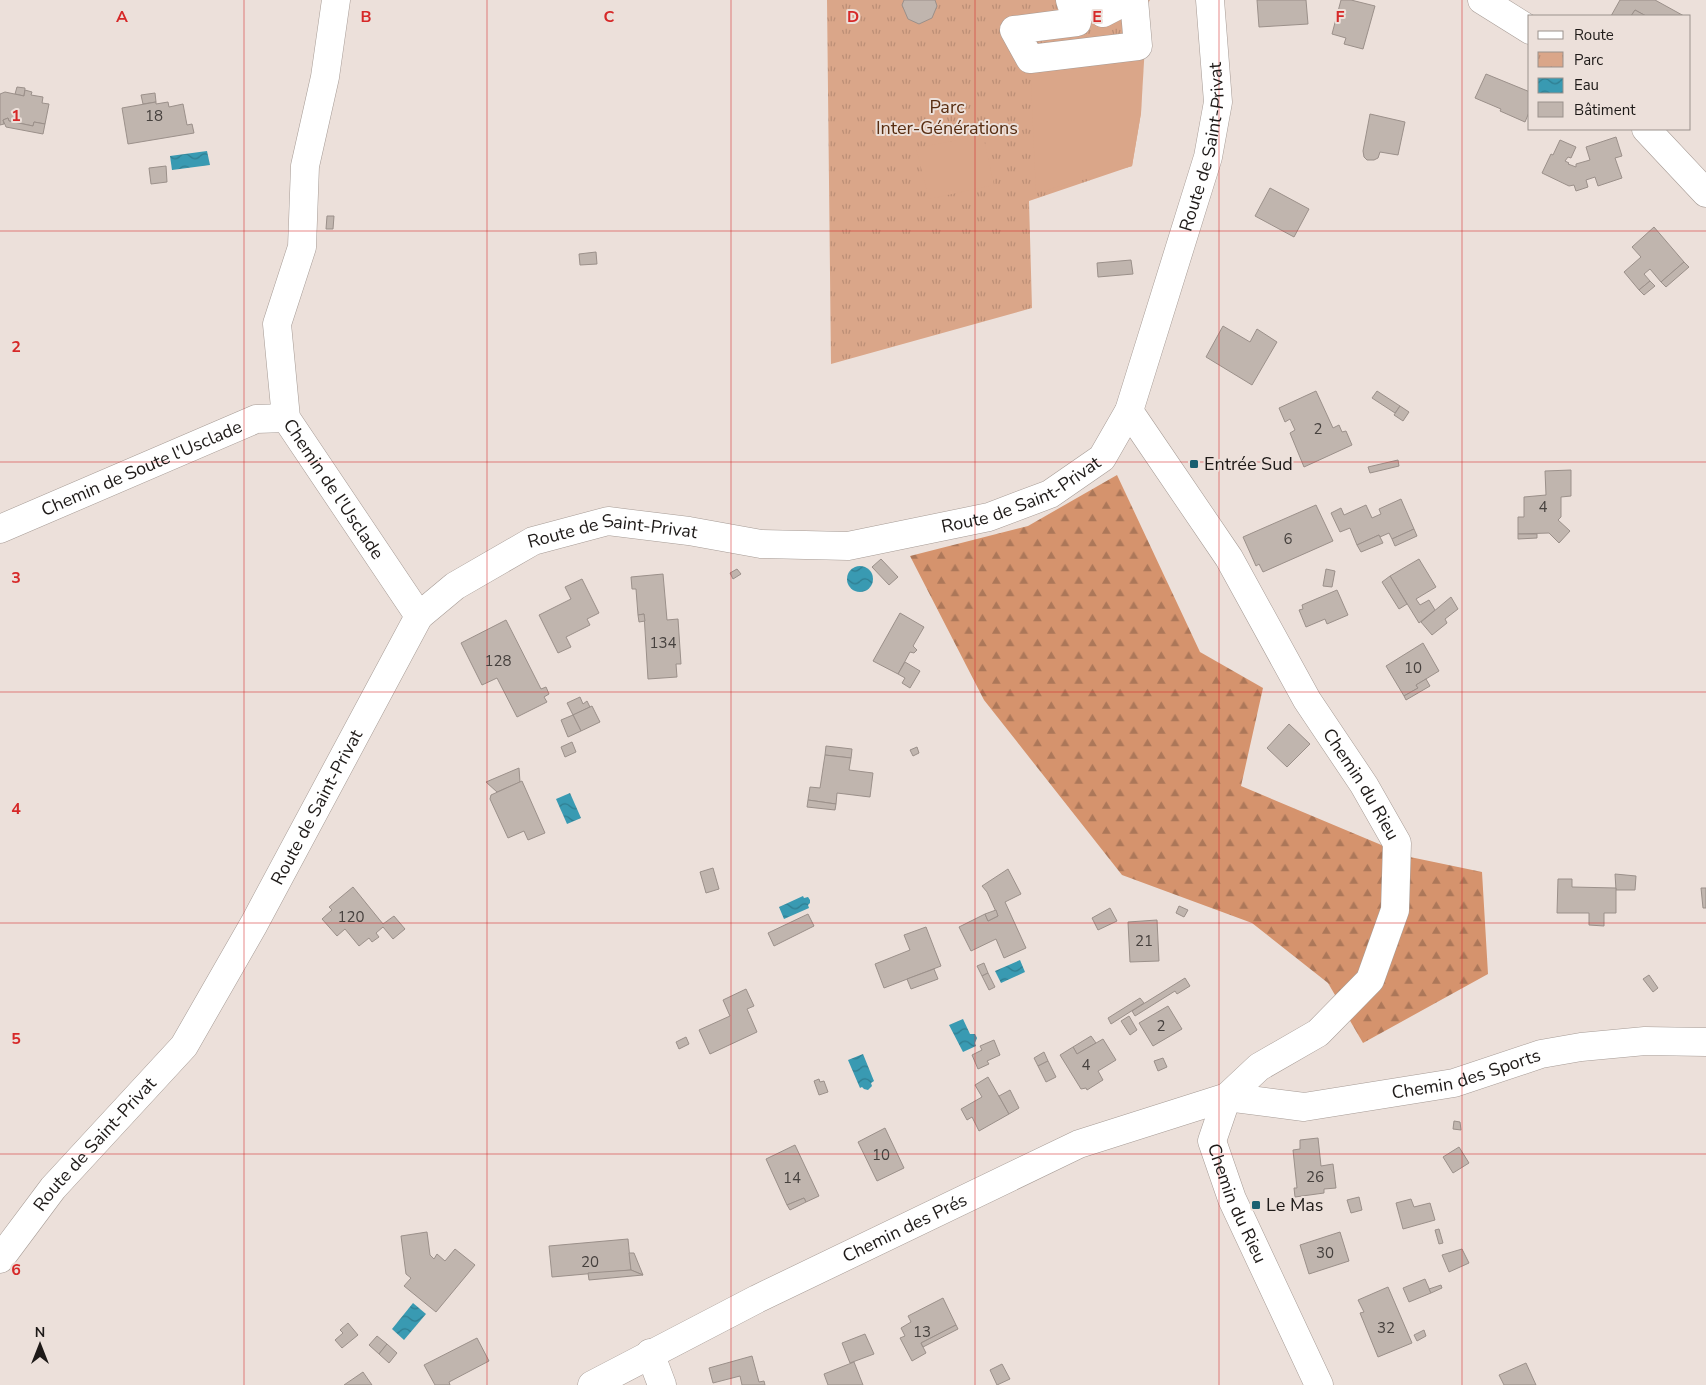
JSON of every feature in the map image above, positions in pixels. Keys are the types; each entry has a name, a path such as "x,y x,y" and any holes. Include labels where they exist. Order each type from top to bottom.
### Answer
{"street":[{"name":"Chemin de l'Usclade","path":"336,0 325,76 305,166 302,247 277,324 286,418 420,616"},
{"path":"1070,0 1077,22 1014,30 1030,59 1138,46 1134,0"},
{"path":"1096,0 1103,14 1128,0"},
{"name":"Route de Saint-Privat","path":"0,1259 53,1188 184,1046 254,924 420,616 456,586 533,541 608,522 689,531 762,544 848,546 989,517 1050,494 1102,458 1129,411 1208,157 1218,102 1210,0"},
{"path":"1482,0 1528,29"},
{"path":"1647,130 1706,193"},
{"name":"Chemin du Rieu","path":"1129,411 1229,558 1307,700 1364,786 1397,843 1395,910 1370,980 1318,1033 1260,1067 1227,1097 1212,1141 1232,1198 1319,1385"},
{"name":"Chemin de Soute l'Usclade","path":"0,529 256,419 286,418"},
{"name":"Chemin des Sports","path":"1227,1097 1304,1107 1454,1083 1541,1054 1582,1047 1645,1041 1706,1042"},
{"name":"Chemin des Prés","path":"592,1385 757,1299 1079,1144 1227,1097"},
{"path":"650,1354 662,1385"}],"green space":[{"name":"Parc Inter-Générations","path":"827,0 1150,0 1143,12 1141,113 1132,166 1029,201 1032,308 831,364"},
{"path":"1145,45 1141,113 1132,166 1036,193 1030,59"},
{"path":"983,135 994,185 929,199 916,148"},
{"path":"1117,475 1200,652 1263,688 1241,786 1410,857 1482,872 1488,974 1363,1043 1328,983 1252,923 1122,875 984,700 910,556 1028,526"}],"water":[{"path":"207,151 210,165 172,170 170,156"},
{"path":"860,566 869,570 873,579 869,588 860,592 851,588 847,579 851,570"},
{"path":"570,793 581,818 567,824 556,799"},
{"path":"803,896 804,898 808,897 810,900 809,908 784,919 779,907"},
{"path":"1020,960 1025,972 1001,983 995,971"},
{"path":"963,1019 970,1034 975,1034 977,1038 976,1046 963,1052 949,1025"},
{"path":"863,1054 874,1081 868,1090 860,1088 848,1060"},
{"path":"413,1303 426,1314 404,1340 392,1329"}],"building":[{"path":"904,0 935,0 937,6 932,18 919,24 908,19 902,5"},
{"path":"1257,0 1306,0 1308,24 1259,27"},
{"path":"1341,0 1351,0 1375,6 1363,49 1344,44 1346,38 1332,34"},
{"path":"1620,0 1655,0 1682,15 1644,15 1635,10 1632,15 1612,15"},
{"path":"1635,10 1644,15 1632,15"},
{"path":"1486,74 1528,91 1528,115 1525,122 1475,98"},
{"path":"17,87 25,88 24,96 15,94"},
{"path":"25,90 32,92 31,95 43,97 42,103 49,104 45,124 34,122 33,126 9,121 8,118 3,120 4,124 0,125 0,94 5,92 24,96"},
{"path":"155,93 156,102 143,104 141,95"},
{"path":"156,102 156,104 168,102 169,107 183,104 187,125 192,124 194,133 128,144 122,108"},
{"path":"1370,114 1405,122 1398,155 1380,152 1378,158 1374,160 1367,160 1364,157 1363,151"},
{"path":"8,118 9,121 33,126 34,122 45,124 43,134 6,127 3,120"},
{"path":"1616,137 1622,156 1615,158 1622,178 1598,186 1595,177 1586,180 1588,187 1576,191 1574,185 1569,186 1542,173 1560,140 1576,147 1571,158 1568,157 1565,161 1576,167 1576,164 1590,160 1586,147"},
{"path":"166,166 167,182 151,184 149,168"},
{"path":"1270,188 1309,209 1294,237 1255,216"},
{"path":"327,216 334,216 333,229 326,229"},
{"path":"1654,227 1684,262 1661,282 1650,269 1644,274 1650,281 1639,290 1624,272 1641,257 1632,247"},
{"path":"596,252 597,264 580,265 579,254"},
{"path":"1131,260 1133,274 1098,277 1097,263"},
{"path":"1684,262 1689,267 1666,287 1661,282"},
{"path":"1650,281 1655,286 1644,295 1639,290"},
{"path":"1223,326 1250,342 1257,329 1277,342 1252,385 1206,357"},
{"path":"1316,391 1333,428 1339,425 1342,432 1346,431 1352,445 1304,467 1290,433 1295,430 1290,419 1285,422 1279,408"},
{"path":"1377,391 1400,406 1395,413 1372,398"},
{"path":"1400,406 1409,412 1403,421 1394,415"},
{"path":"1398,460 1399,466 1370,473 1368,467"},
{"path":"1571,470 1571,496 1561,497 1561,517 1558,520 1570,531 1559,543 1549,533 1518,534 1518,517 1524,517 1524,497 1546,495 1545,471"},
{"path":"1401,499 1414,529 1392,539 1389,533 1380,537 1379,535 1357,545 1350,528 1340,532 1331,513 1341,508 1344,515 1366,505 1372,518 1381,514 1379,509"},
{"path":"1316,505 1333,541 1263,572 1259,564 1256,566 1243,537"},
{"path":"1414,529 1417,536 1395,546 1392,539"},
{"path":"1518,534 1537,534 1537,538 1518,539"},
{"path":"1379,535 1383,543 1361,552 1357,545"},
{"path":"881,559 898,577 889,585 872,567"},
{"path":"1419,559 1436,587 1416,599 1420,605 1429,600 1435,610 1419,623 1390,576"},
{"path":"737,569 741,574 733,579 730,573"},
{"path":"1326,569 1335,571 1332,587 1323,586"},
{"path":"663,574 667,620 678,619 681,664 676,664 677,677 648,679 644,614 638,615 636,589 632,589 631,577"},
{"path":"1390,576 1407,604 1399,609 1382,582"},
{"path":"582,579 599,613 587,619 590,625 566,637 571,647 558,653 539,615 571,599 565,587"},
{"path":"1337,590 1348,615 1327,624 1325,619 1306,627 1299,610 1303,609 1302,605"},
{"path":"1451,597 1458,609 1445,619 1447,623 1432,635 1421,622"},
{"path":"900,613 924,627 913,646 917,650 914,653 910,652 898,674 873,661"},
{"path":"644,614 645,621 639,622 638,615"},
{"path":"506,620 541,689 546,687 549,694 544,697 547,702 517,717 497,678 482,685 461,643"},
{"path":"1423,643 1439,671 1416,685 1418,688 1404,696 1386,666"},
{"path":"905,662 920,671 910,688 902,683 905,678 898,674"},
{"path":"1426,679 1430,686 1406,700 1404,696 1418,688 1416,685"},
{"path":"580,697 583,704 587,701 590,707 573,715 567,703"},
{"path":"592,706 600,722 581,731 573,715"},
{"path":"573,715 581,731 568,737 561,720"},
{"path":"1289,724 1310,744 1287,767 1267,748"},
{"path":"572,742 576,752 565,757 561,747"},
{"path":"826,746 852,749 851,758 825,755"},
{"path":"917,747 919,753 913,756 910,750"},
{"path":"825,755 851,758 849,770 873,773 870,797 837,793 836,804 808,800 810,787 820,788"},
{"path":"519,768 520,782 497,792 486,782"},
{"path":"522,781 545,833 528,840 524,831 508,838 490,799 491,795"},
{"path":"808,800 836,804 835,810 807,807"},
{"path":"713,868 719,889 706,893 700,872"},
{"path":"1008,869 1021,894 1005,902 1026,948 1004,958 996,939 971,951 959,927 985,914 988,921 998,916 987,892 982,886"},
{"path":"1615,874 1636,876 1635,890 1616,890"},
{"path":"1558,879 1572,879 1572,887 1616,888 1616,913 1604,913 1604,926 1589,925 1589,913 1557,913"},
{"path":"353,887 383,924 394,916 405,929 393,939 383,927 376,933 379,937 372,942 369,938 359,946 345,929 337,936 322,919 332,910 329,907"},
{"path":"1701,888 1706,888 1706,908 1703,908"},
{"path":"1179,906 1188,910 1184,917 1176,913"},
{"path":"1110,908 1117,921 1098,930 1092,918"},
{"path":"996,910 998,916 988,921 985,914"},
{"path":"808,914 814,926 774,946 768,933"},
{"path":"1157,920 1159,961 1130,962 1128,922"},
{"path":"926,927 941,966 884,988 875,964 910,950 904,935"},
{"path":"984,963 988,973 982,976 977,966"},
{"path":"934,969 938,979 911,989 907,979"},
{"path":"988,973 995,987 989,990 982,976"},
{"path":"1649,975 1658,988 1653,992 1643,979"},
{"path":"1185,978 1190,986 1177,994 1175,991 1135,1016 1132,1011"},
{"path":"746,989 754,1006 747,1009 757,1032 710,1054 699,1030 730,1016 723,1000"},
{"path":"1140,998 1144,1003 1111,1024 1108,1018"},
{"path":"1168,1006 1182,1029 1153,1046 1139,1023"},
{"path":"1129,1016 1137,1030 1130,1035 1121,1021"},
{"path":"1091,1036 1096,1043 1077,1054 1073,1047"},
{"path":"686,1037 689,1044 679,1049 676,1042"},
{"path":"1103,1039 1116,1060 1098,1071 1103,1080 1087,1090 1086,1088 1081,1089 1060,1055 1073,1047 1077,1054"},
{"path":"994,1040 1000,1055 987,1061 989,1064 978,1069 972,1055 982,1050 980,1046"},
{"path":"1044,1052 1048,1061 1038,1066 1034,1058"},
{"path":"1163,1058 1167,1067 1158,1071 1154,1061"},
{"path":"1048,1061 1056,1077 1046,1082 1038,1066"},
{"path":"988,1077 1009,1114 979,1131 972,1117 967,1120 961,1109 982,1097 975,1085"},
{"path":"819,1079 820,1082 824,1081 828,1092 819,1095 814,1081"},
{"path":"1010,1090 1019,1108 1009,1114 999,1096"},
{"path":"1454,1121 1460,1122 1461,1130 1453,1129"},
{"path":"885,1128 904,1168 877,1181 858,1142"},
{"path":"1318,1138 1321,1166 1333,1164 1336,1188 1324,1189 1324,1193 1295,1197 1294,1188 1297,1188 1293,1150 1300,1149 1300,1140"},
{"path":"795,1145 819,1196 806,1202 804,1198 787,1205 766,1159"},
{"path":"1459,1147 1469,1163 1453,1173 1443,1157"},
{"path":"1359,1197 1362,1210 1351,1213 1347,1200"},
{"path":"804,1198 806,1202 790,1210 787,1205"},
{"path":"1411,1199 1414,1207 1430,1203 1435,1220 1403,1229 1396,1203"},
{"path":"1439,1229 1443,1243 1439,1244 1435,1230"},
{"path":"427,1232 430,1255 434,1259 437,1254 445,1261 455,1249 475,1265 436,1312 404,1286 411,1278 406,1274 401,1236"},
{"path":"1340,1232 1349,1261 1309,1274 1300,1245"},
{"path":"628,1239 631,1270 552,1277 549,1246"},
{"path":"1462,1249 1469,1263 1449,1272 1442,1255"},
{"path":"629,1253 634,1253 643,1275 631,1270"},
{"path":"631,1270 643,1275 589,1280 588,1273"},
{"path":"1425,1279 1431,1293 1409,1302 1403,1288"},
{"path":"1441,1285 1442,1288 1431,1293 1429,1289"},
{"path":"1388,1287 1412,1343 1378,1357 1360,1313 1364,1312 1358,1300"},
{"path":"943,1298 956,1325 921,1343 926,1353 912,1361 900,1338 905,1336 901,1328 911,1322 908,1316"},
{"path":"348,1323 358,1335 342,1348 335,1340 343,1333 340,1330"},
{"path":"956,1325 958,1329 923,1347 921,1343"},
{"path":"1424,1330 1426,1336 1417,1341 1414,1335"},
{"path":"865,1334 874,1354 850,1363 842,1343"},
{"path":"377,1336 387,1344 379,1354 369,1345"},
{"path":"477,1338 489,1361 449,1382 450,1385 435,1385 424,1365"},
{"path":"387,1344 397,1353 389,1363 379,1354"},
{"path":"752,1356 759,1382 764,1381 765,1385 742,1385 740,1376 713,1383 709,1368"},
{"path":"854,1362 863,1385 828,1385 824,1374"},
{"path":"1526,1363 1536,1385 1504,1385 1499,1375"},
{"path":"1002,1364 1010,1379 997,1385 990,1370"},
{"path":"363,1372 372,1385 344,1385"}],"place":[{"name":"Entrée Sud","path":"1194,464"},
{"name":"Le Mas","path":"1256,1205"}]}
